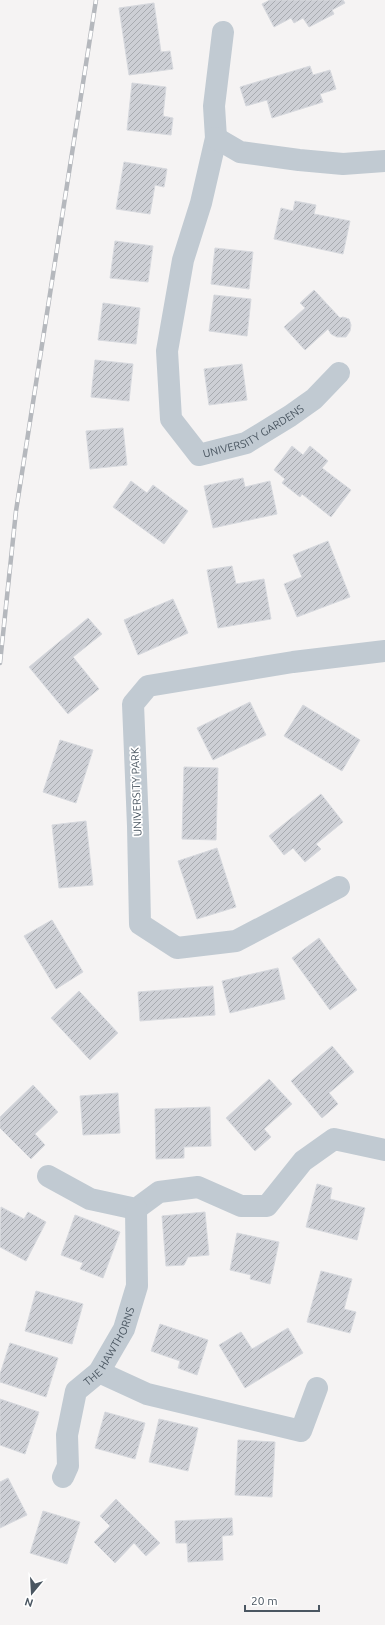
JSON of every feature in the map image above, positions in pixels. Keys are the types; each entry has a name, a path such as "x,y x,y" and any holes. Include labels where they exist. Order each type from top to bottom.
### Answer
{"street":[{"name":"UNIVERSITY GARDENS","path":"223,32 214,106 216,138 201,203 182,260 167,351 171,419 199,455 246,443 290,416 314,399 339,373"},
{"path":"216,138 240,152 299,160 344,164 385,160"},
{"name":"UNIVERSITY PARK","path":"339,887 236,941 177,948 140,924 133,704 148,686 293,662 385,651"},
{"path":"48,1176 90,1199 136,1208 159,1192 198,1187 241,1206 267,1206 303,1161 334,1139 385,1150"},
{"name":"THE HAWTHORNS","path":"63,1476 68,1466 67,1435 76,1391 100,1372 124,1329 137,1286 136,1208"},
{"path":"100,1372 148,1394 301,1431 317,1388"}],"building":[{"path":"270,0 343,0 345,3 332,10 334,14 309,27 303,18 294,23 291,18 274,27 262,4"},
{"path":"154,3 161,52 170,51 173,69 129,75 119,8"},
{"path":"310,66 313,75 330,70 336,89 320,94 323,102 272,118 267,100 246,106 240,87"},
{"path":"132,83 166,87 163,116 173,118 171,135 127,130"},
{"path":"124,162 167,169 164,187 155,185 150,214 116,209"},
{"path":"295,201 316,205 314,214 350,221 343,254 274,239 281,208 293,211"},
{"path":"115,241 153,246 148,282 110,278"},
{"path":"215,248 253,252 249,289 211,284"},
{"path":"314,290 340,318 343,317 349,319 351,325 350,331 346,337 337,337 331,334 328,329 305,350 284,327 305,308 300,303"},
{"path":"214,295 251,299 247,336 209,331"},
{"path":"103,303 140,308 136,344 98,340"},
{"path":"95,360 133,364 129,401 91,397"},
{"path":"242,364 247,400 209,405 204,369"},
{"path":"123,428 127,465 90,469 86,431"},
{"path":"292,446 303,455 310,446 328,461 322,468 351,490 331,517 302,494 300,497 282,483 285,479 274,470"},
{"path":"243,478 245,487 270,481 277,514 213,528 204,486"},
{"path":"131,481 147,493 153,485 188,511 164,544 113,507"},
{"path":"328,541 350,597 297,617 284,584 302,577 293,555"},
{"path":"232,566 236,584 264,579 271,619 218,628 207,570"},
{"path":"173,599 188,633 138,655 124,620"},
{"path":"88,618 102,634 73,657 99,689 68,714 29,667"},
{"path":"250,702 266,735 213,760 197,728"},
{"path":"303,705 360,740 342,771 284,736"},
{"path":"60,740 93,750 76,803 43,792"},
{"path":"184,767 218,768 216,840 182,839"},
{"path":"321,794 343,822 316,844 321,849 305,862 293,848 284,855 269,836"},
{"path":"86,821 93,885 59,888 52,825"},
{"path":"217,848 236,907 197,919 178,861"},
{"path":"52,920 83,972 56,989 24,936"},
{"path":"319,938 357,990 330,1010 292,958"},
{"path":"278,968 285,999 230,1013 222,981"},
{"path":"213,986 215,1015 140,1021 138,992"},
{"path":"79,991 118,1033 90,1060 51,1018"},
{"path":"332,1046 354,1072 329,1093 338,1104 322,1118 291,1081"},
{"path":"269,1079 292,1104 264,1129 271,1137 255,1151 226,1118"},
{"path":"33,1085 58,1112 35,1134 45,1145 31,1159 0,1128 0,1117"},
{"path":"118,1093 120,1133 83,1135 80,1096"},
{"path":"210,1107 211,1146 184,1147 184,1158 156,1159 155,1109"},
{"path":"317,1184 332,1188 330,1199 365,1208 357,1240 306,1227"},
{"path":"1,1207 24,1219 28,1212 46,1222 26,1261 0,1247"},
{"path":"205,1212 209,1255 188,1257 184,1265 166,1266 162,1216"},
{"path":"75,1215 120,1232 103,1278 80,1269 83,1263 61,1255"},
{"path":"237,1233 279,1242 270,1284 250,1279 251,1275 230,1270"},
{"path":"321,1271 352,1279 344,1309 356,1312 350,1333 307,1322"},
{"path":"36,1291 83,1304 72,1344 25,1331"},
{"path":"160,1324 208,1340 197,1375 178,1368 180,1361 151,1351"},
{"path":"288,1328 303,1353 245,1388 219,1345 241,1332 252,1349"},
{"path":"10,1343 58,1358 46,1397 0,1382 0,1374"},
{"path":"0,1399 39,1412 25,1454 0,1445"},
{"path":"105,1412 145,1423 135,1459 95,1448"},
{"path":"159,1419 198,1428 188,1471 149,1462"},
{"path":"238,1440 275,1442 272,1497 235,1495"},
{"path":"8,1478 27,1515 0,1528 0,1482"},
{"path":"116,1499 160,1543 146,1556 134,1543 115,1563 94,1542 110,1526 100,1516"},
{"path":"43,1511 80,1522 67,1564 30,1553"},
{"path":"232,1518 233,1535 222,1536 223,1560 188,1562 187,1543 176,1543 175,1521"}],"railway":[{"path":"0,663 16,511 96,0"}]}
